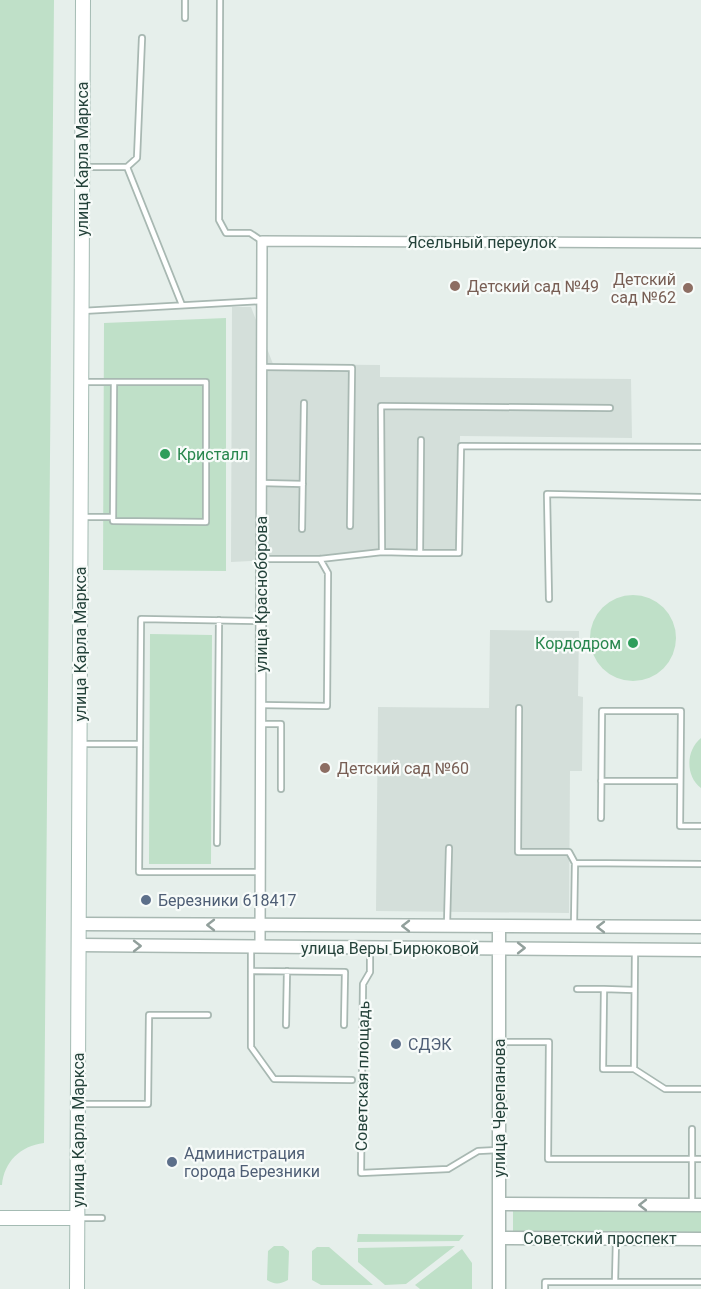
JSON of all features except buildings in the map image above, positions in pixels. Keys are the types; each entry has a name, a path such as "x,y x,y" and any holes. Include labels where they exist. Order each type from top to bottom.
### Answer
{"main road":[{"name":"улица Карла Маркса","path":"77,1289 83,0"},
{"path":"0,1218 77,1218"}],"street":[{"name":"Ясельный переулок","path":"262,241 701,243"},
{"name":"улица Красноборова","path":"256,947 260,925 261,872 262,241"},
{"name":"улица Веры Бирюковой","path":"79,924 701,927"},
{"name":"улица Черепанова","path":"499,927 499,1289"},
{"path":"638,949 642,928"},
{"name":"улица Веры Бирюковой","path":"79,945 701,950"},
{"name":"Советский проспект","path":"499,1204 696,1205"},
{"name":"Советский проспект","path":"499,1238 701,1239"}],"lane":[{"path":"185,0 185,18"},
{"path":"220,0 219,220 226,233 250,233 262,241"},
{"path":"82,167 127,167 137,158 142,38"},
{"path":"127,167 182,305"},
{"path":"81,311 262,301"},
{"path":"262,367 352,368 350,526"},
{"path":"81,382 114,382 206,382 206,522 113,521 114,382"},
{"path":"302,529 304,403"},
{"path":"382,552 381,406 610,408"},
{"path":"420,553 421,440"},
{"path":"261,559 320,559 382,552 459,553 461,446 701,447"},
{"path":"262,483 303,484"},
{"path":"549,599 547,494 701,497"},
{"path":"80,517 113,517"},
{"path":"261,705 327,706 328,573 320,559"},
{"path":"261,621 141,620 139,872 261,872"},
{"path":"217,843 219,620"},
{"path":"519,708 518,852 569,852 575,863 574,927"},
{"path":"601,818 602,711 681,711 680,826 701,826"},
{"path":"261,724 281,724 281,789"},
{"path":"79,744 140,744"},
{"path":"601,781 680,781"},
{"path":"447,926 449,848"},
{"path":"575,863 701,864"},
{"name":"Советская площадь","path":"256,947 251,971 251,1047 274,1079 352,1080"},
{"name":"Советская площадь","path":"370,947 370,972 363,984 361,1173 448,1169 478,1151 498,1150"},
{"path":"634,1069 634,990 638,949"},
{"path":"251,971 345,972 344,1025"},
{"path":"286,1025 287,971"},
{"path":"577,989 634,990"},
{"path":"604,989 603,1069 634,1069 665,1089 701,1089"},
{"path":"78,1104 148,1104 149,1014 208,1015"},
{"path":"499,1042 549,1042 548,1159 701,1159"},
{"path":"692,1129 696,1205"},
{"path":"77,1218 102,1218"},
{"path":"615,1282 616,1238"},
{"path":"546,1289 546,1282 701,1282"},
{"path":"596,1282 596,1289"}],"shaded area":[{"path":"232,307 251,307 273,364 380,365 380,377 631,379 632,438 460,436 458,550 231,562"},
{"path":"490,630 579,631 578,696 583,697 582,771 570,771 569,913 376,911 378,707 489,708"}],"green space":[{"path":"0,0 54,0 44,1143 28,1148 15,1156 6,1169 2,1185 0,1185"},
{"path":"226,318 226,571 103,570 104,323"},
{"name":"Кордодром","path":"633,595 657,602 669,614 676,638 669,662 657,674 633,681 609,674 597,662 590,638 597,614 609,602"},
{"path":"150,634 212,635 211,864 149,864"},
{"path":"701,738 701,788 692,777 689,763 692,749"},
{"path":"513,1208 701,1209 701,1235 513,1234"},
{"path":"358,1234 464,1235 459,1241 357,1242"},
{"path":"274,1246 283,1246 289,1251 288,1280 280,1283 267,1280 268,1251"},
{"path":"455,1246 406,1284 385,1285 358,1262 358,1248"},
{"path":"317,1247 329,1247 373,1285 321,1285 312,1280 312,1251"},
{"path":"462,1249 472,1263 472,1289 420,1289 415,1285"}],"place":[{"name":"Детский сад №49","path":"455,286"},
{"name":"Детский сад №62","path":"688,288"},
{"name":"Кристалл","path":"165,454"},
{"name":"Кордодром","path":"633,643"},
{"name":"Детский сад №60","path":"325,768"},
{"name":"Березники 618417","path":"146,900"},
{"name":"СДЭК","path":"396,1044"},
{"name":"Администрация города Березники","path":"172,1162"}]}
